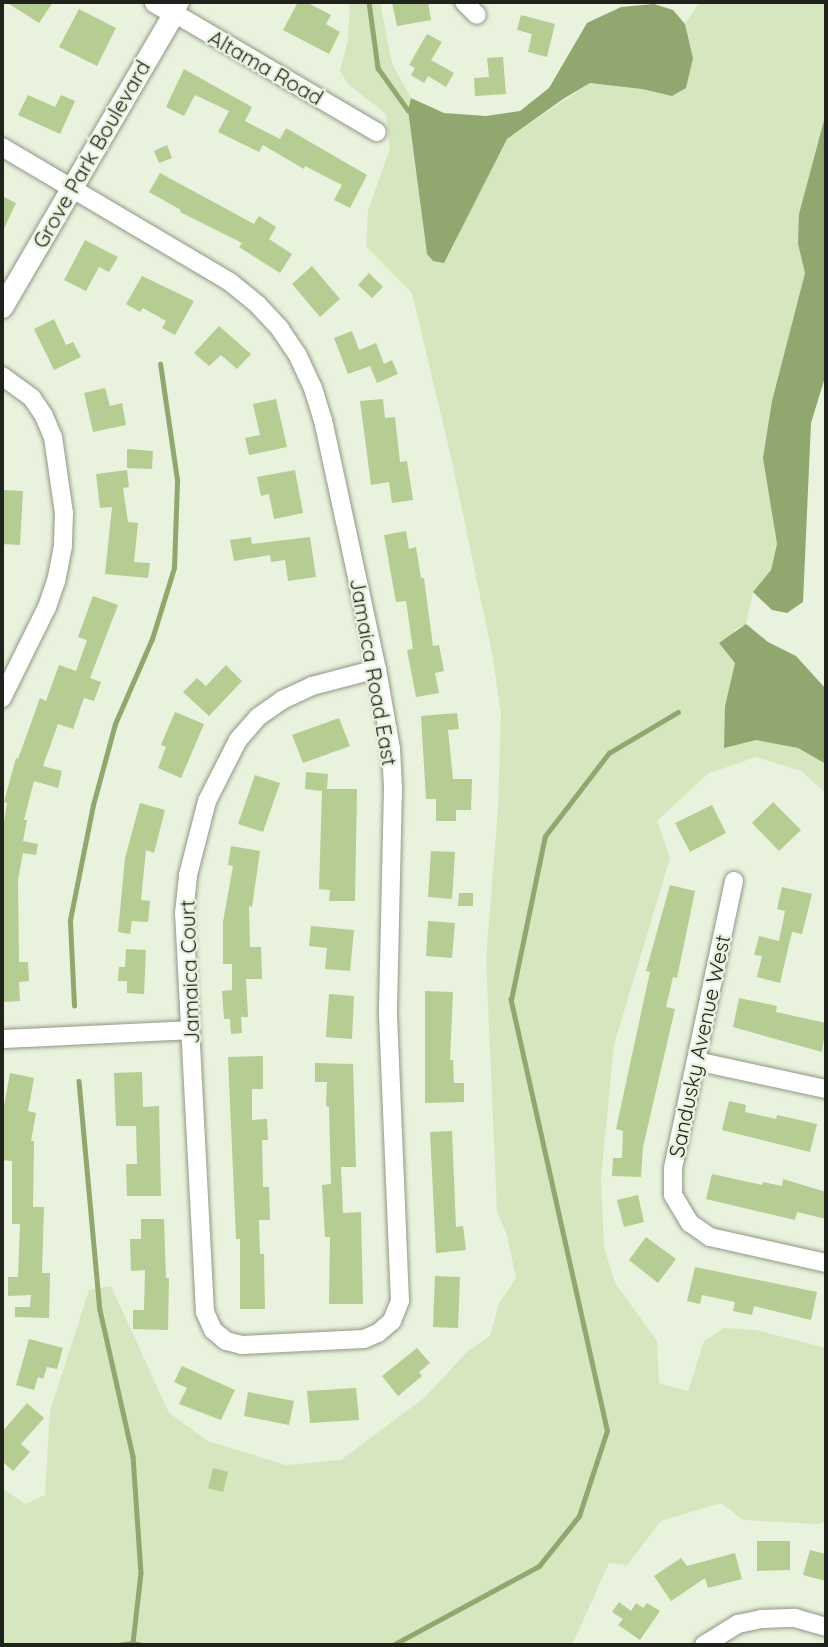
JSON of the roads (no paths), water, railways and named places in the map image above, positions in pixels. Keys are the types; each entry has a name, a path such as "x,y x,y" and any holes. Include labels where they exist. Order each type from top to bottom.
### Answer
{"street":[{"name":"Altama Road","path":"155,2 177,7 377,132"},
{"name":"Grove Park Boulevard","path":"2,307 177,7"},
{"name":"Jamaica Road East","path":"2,147 230,282 258,305 298,356 313,388 323,420 377,669 391,749 393,788 388,1015 400,1301 392,1321 378,1334 364,1339 242,1345 226,1341 213,1330"},
{"path":"2,376 32,398 48,427 55,449 64,513 63,546 56,581 47,607 2,698"},
{"name":"Jamaica Court","path":"213,1330 205,1312 184,914 188,875 207,801 238,740 258,717 282,700 312,686 377,669"},
{"name":"Sandusky Avenue West","path":"734,881 673,1169 673,1195 690,1223 710,1237 826,1264"},
{"path":"2,1039 190,1030"},
{"path":"696,1061 826,1089"},
{"path":"704,1645 738,1625 761,1619 795,1618 826,1627"}],"waterway":[{"path":"369,2 378,68 408,110"},
{"path":"74,1006 70,920 93,805 115,724 152,639 174,568 177,480 160,364"},
{"path":"393,1645 539,1566 579,1516 607,1431 511,1000 545,836 609,753 678,712"},
{"path":"79,1081 100,1310 133,1456 141,1573 133,1643"},
{"path":"118,1645 142,1645"}]}
